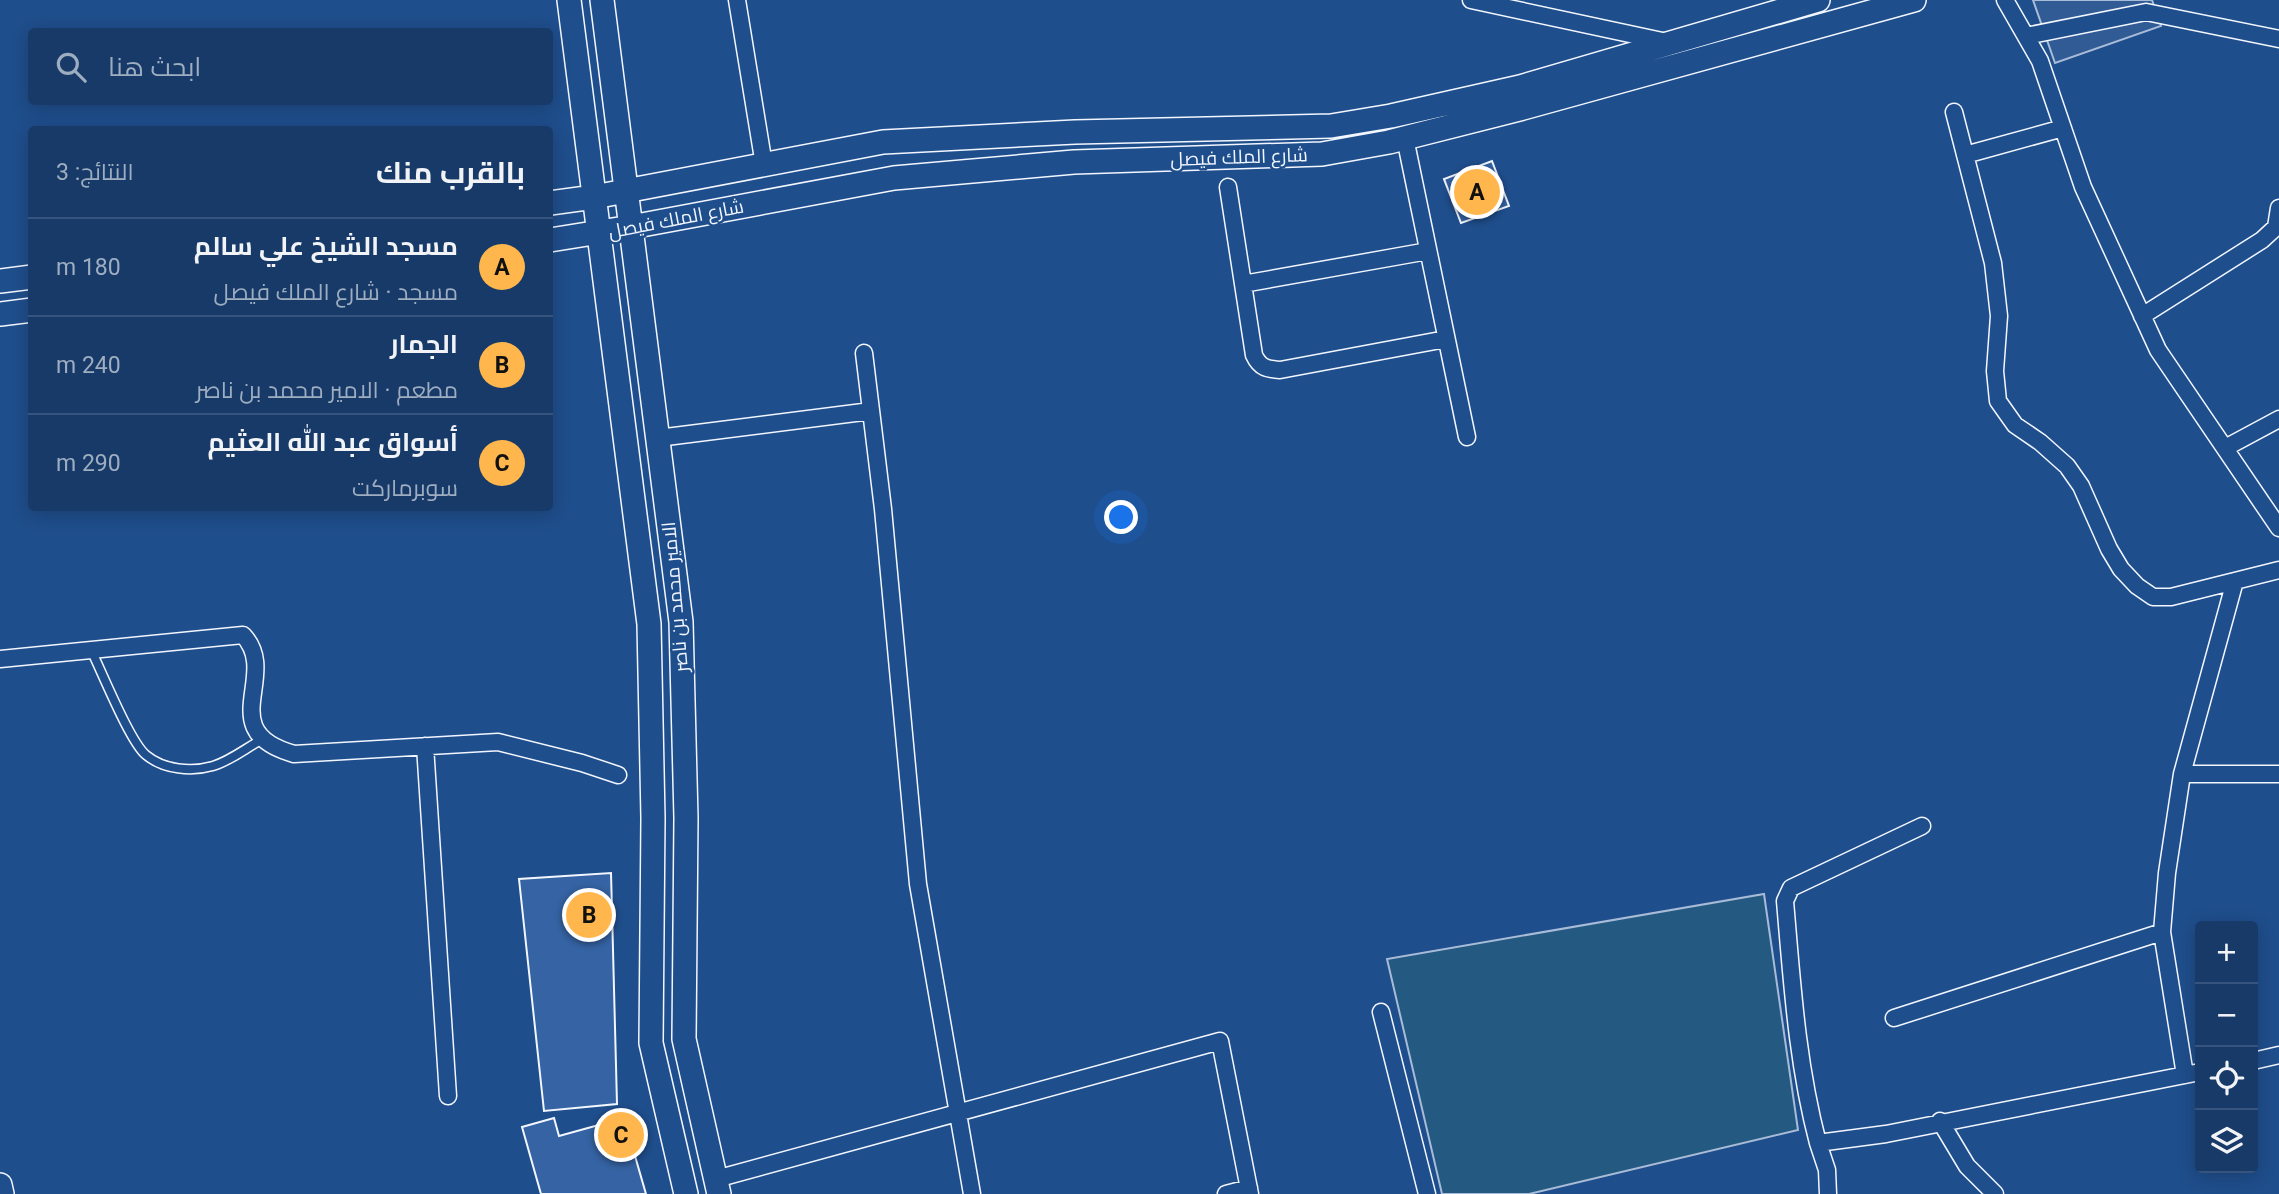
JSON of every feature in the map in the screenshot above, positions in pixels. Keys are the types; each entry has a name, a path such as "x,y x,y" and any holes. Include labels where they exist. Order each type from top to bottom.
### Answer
{"street":[{"name":"الامير محمد بن ناصر","path":"569,0 649,624 653,818 651,1043 686,1194"},
{"name":"الامير محمد بن ناصر","path":"602,0 681,622 686,818 684,1039 718,1186"},
{"path":"737,0 764,165"},
{"path":"1471,0 1671,43"},
{"name":"شارع الملك فيصل","path":"553,203 883,142 1075,132 1331,126 1391,116 1520,87 1818,0"},
{"name":"شارع الملك فيصل","path":"553,240 894,178 1074,162 1322,154 1405,138 1523,108 1914,0"},
{"path":"2005,0 2040,61 2083,187 2158,350 2279,528"},
{"path":"2026,36 2147,12 2279,39"},
{"path":"1954,112 1993,263 1998,316 1995,370 1998,401 2015,425 2040,442 2067,466 2081,486 2109,549 2122,569 2137,586 2153,597 2171,597 2279,570"},
{"path":"1965,155 2063,128"},
{"path":"1405,138 1467,437"},
{"path":"1228,187 1254,355 1258,364 1267,369 1280,370 1446,338"},
{"path":"2142,316 2262,240 2276,227 2279,208"},
{"path":"1243,284 1429,251"},
{"path":"0,281 28,278"},
{"path":"0,314 28,310"},
{"path":"864,353 883,509 918,884 972,1194"},
{"path":"657,438 871,411"},
{"path":"2225,448 2279,419"},
{"path":"1818,1143 1885,1133 2193,1073 2162,932 2167,873 2182,774 2235,581"},
{"path":"0,659 243,635 252,645 252,726 261,740 275,749 294,754 498,742 618,775"},
{"path":"425,746 448,1096"},
{"path":"2182,774 2279,774"},
{"path":"1828,1194 1826,1170 1811,1116 1796,1018 1785,901 1791,888 1922,825"},
{"path":"1894,1018 2162,932"},
{"path":"1381,1012 1427,1194"},
{"path":"718,1186 957,1113 1220,1041 1249,1191 1226,1194"},
{"path":"2258,1060 2279,1055"},
{"path":"1940,1121 1967,1166 1995,1194"},
{"path":"0,1185 2,1194"}],"lane":[{"path":"91,650 134,739 145,754 164,766 193,769 215,765 261,740"}],"shaded area":[{"path":"2033,0 2152,0 2161,26 2055,63"},
{"path":"1764,894 1798,1130 1529,1194 1442,1194 1387,959"}],"building":[{"path":"1492,161 1509,206 1461,223 1444,179"},
{"path":"611,873 617,1104 544,1111 519,879"},
{"path":"554,1118 559,1136 624,1118 646,1194 541,1194 522,1127"}],"place":[{"name":"مسجد الشيخ علي سالم","path":"1477,192"},
{"name":"الجمار","path":"589,915"},
{"name":"أسواق عبد الله العثيم","path":"621,1135"}]}
